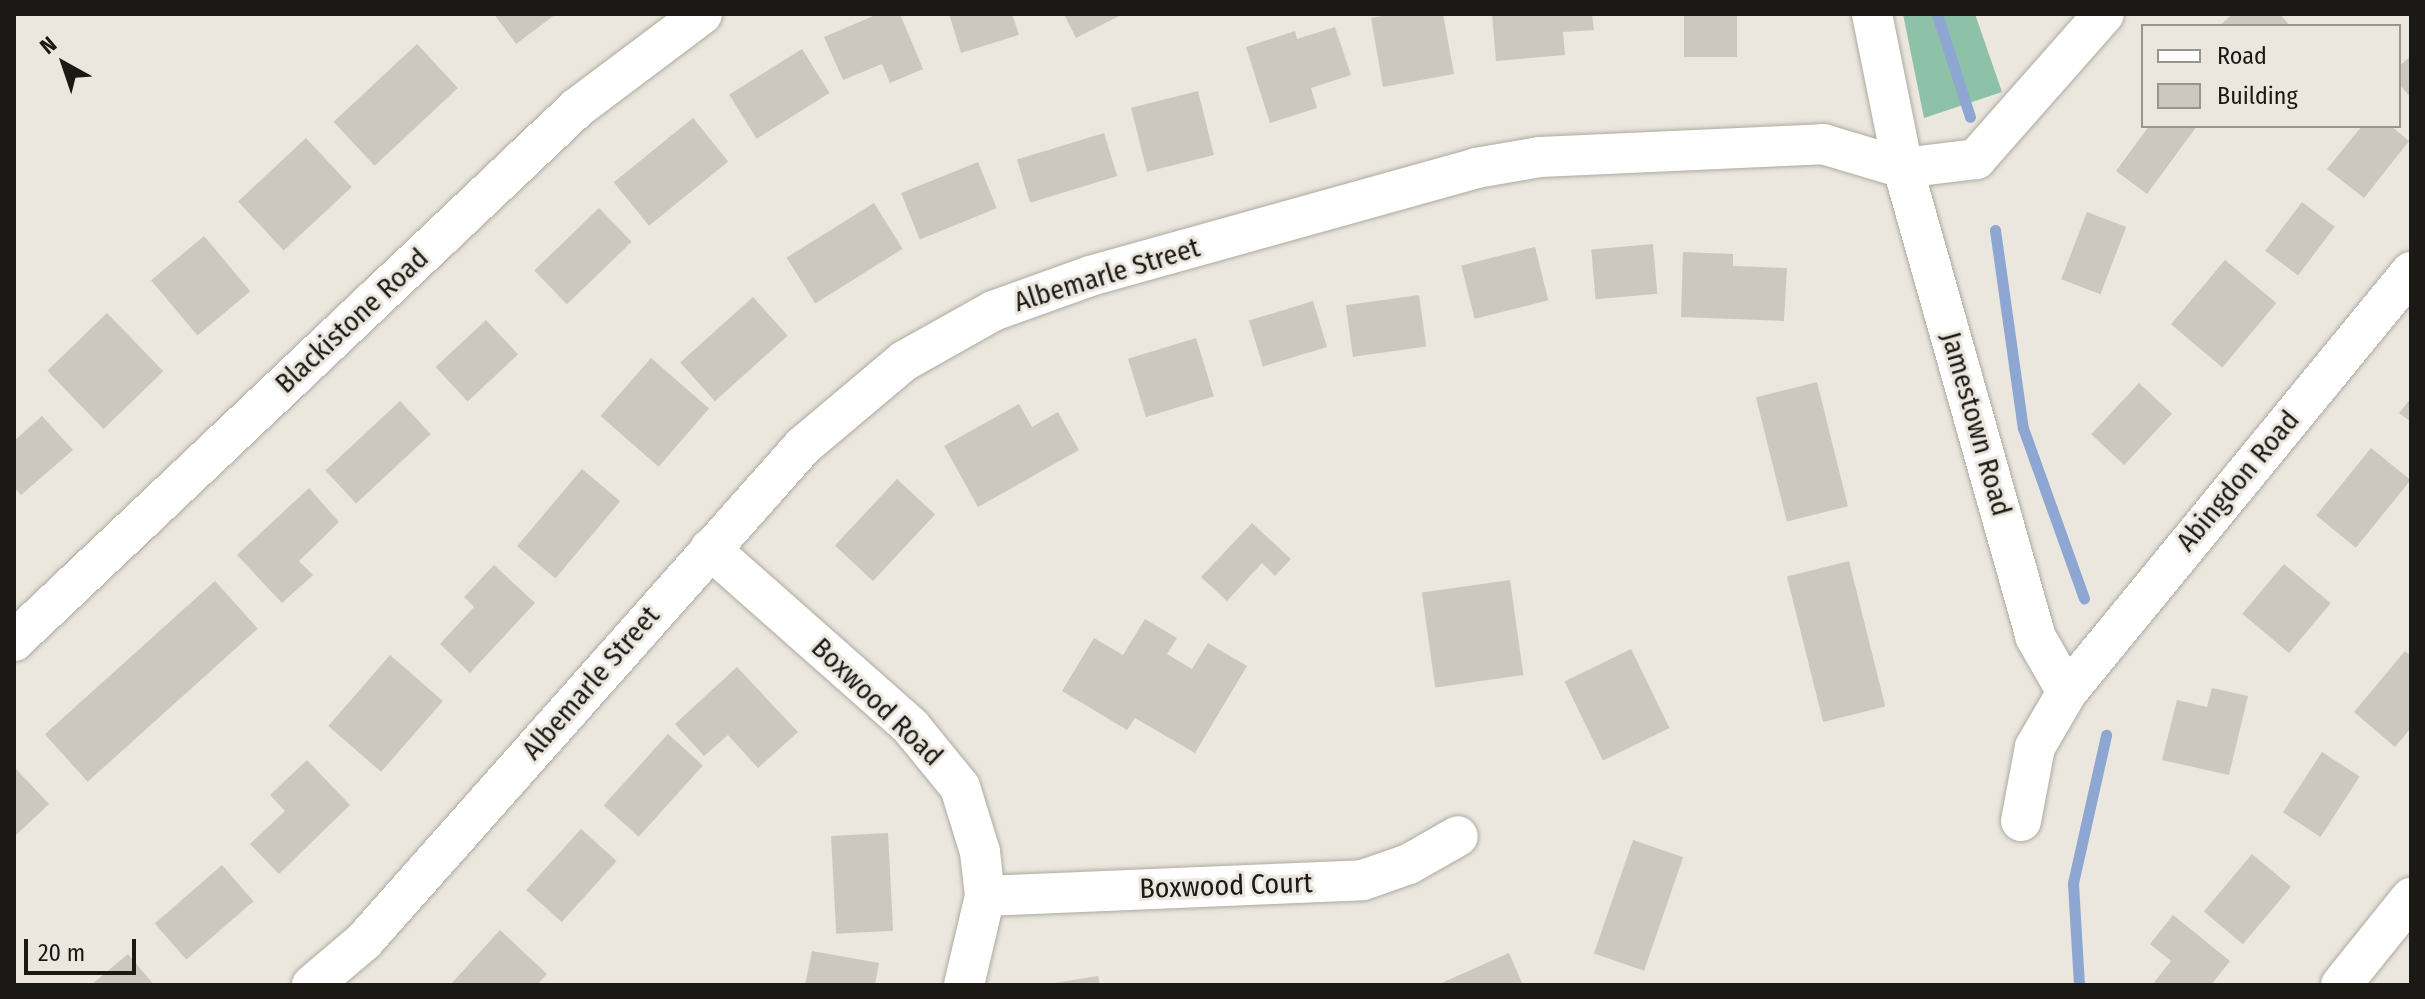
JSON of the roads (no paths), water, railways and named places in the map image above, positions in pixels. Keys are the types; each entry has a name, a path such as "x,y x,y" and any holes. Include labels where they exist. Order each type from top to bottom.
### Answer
{"street":[{"name":"Blackistone Road","path":"14,641 577,108 702,14"},
{"name":"Jamestown Road","path":"1872,14 1903,168 2035,636 2067,692"},
{"name":"Albemarle Street","path":"312,985 364,941 803,446 904,361 993,311 1090,276 1476,168 1540,157 1823,144 1903,168 1976,159 2104,14"},
{"name":"Abingdon Road","path":"2067,692 2411,272"},
{"name":"Boxwood Road","path":"710,549 911,727 942,761 960,787 980,852 985,896 964,985"},
{"path":"2021,821 2035,747 2067,692"},
{"name":"Boxwood Court","path":"985,896 1363,880 1409,864 1458,836"},
{"path":"2341,985 2411,898"}],"waterway":[{"path":"1937,14 1970,117"},
{"path":"1995,230 2023,428 2084,598"},
{"path":"2079,985 2073,883 2106,735"}]}
